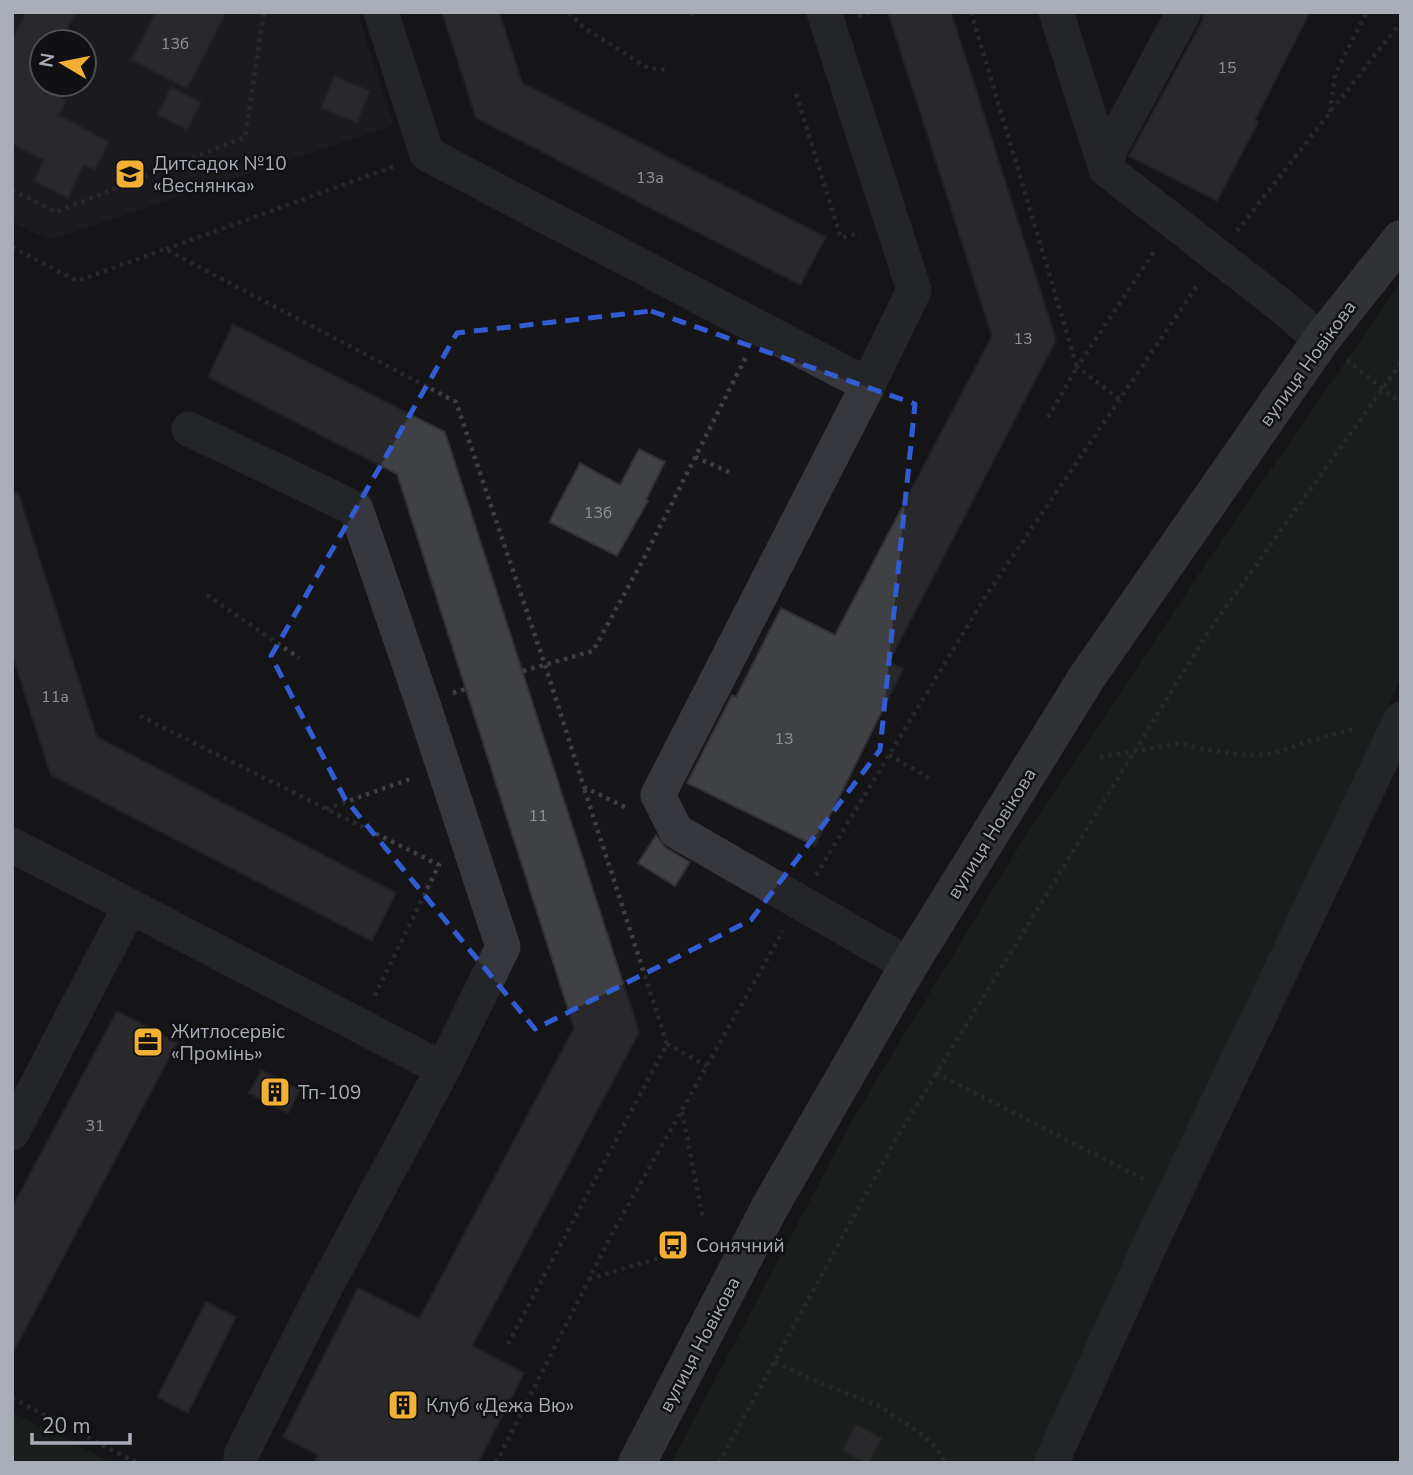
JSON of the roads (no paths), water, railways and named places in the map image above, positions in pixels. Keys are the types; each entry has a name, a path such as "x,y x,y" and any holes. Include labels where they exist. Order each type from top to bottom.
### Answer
{"main road":[{"name":"вулиця Новікова","path":"637,1463 771,1205 909,965 1087,677 1321,340 1401,239"}],"lane":[{"path":"381,12 427,154 867,385"},
{"path":"824,12 914,290 658,795 676,831 909,965"},
{"path":"1056,12 1106,169 1321,340"},
{"path":"1106,169 1110,149 1184,12"},
{"path":"189,429 356,509 503,947 443,1069 317,1304 241,1455 241,1463"},
{"path":"1051,1463 1173,1195 1401,719"},
{"path":"12,845 443,1069"},
{"path":"12,1133 131,906"}],"place":[{"name":"Дитсадок №10 «Веснянка»","path":"130,174"},
{"name":"Житлосервіс «Промінь»","path":"148,1042"},
{"name":"Тп-109","path":"275,1092"},
{"name":"Сонячний","path":"673,1245"},
{"name":"Клуб «Дежа Вю»","path":"403,1405"}]}
